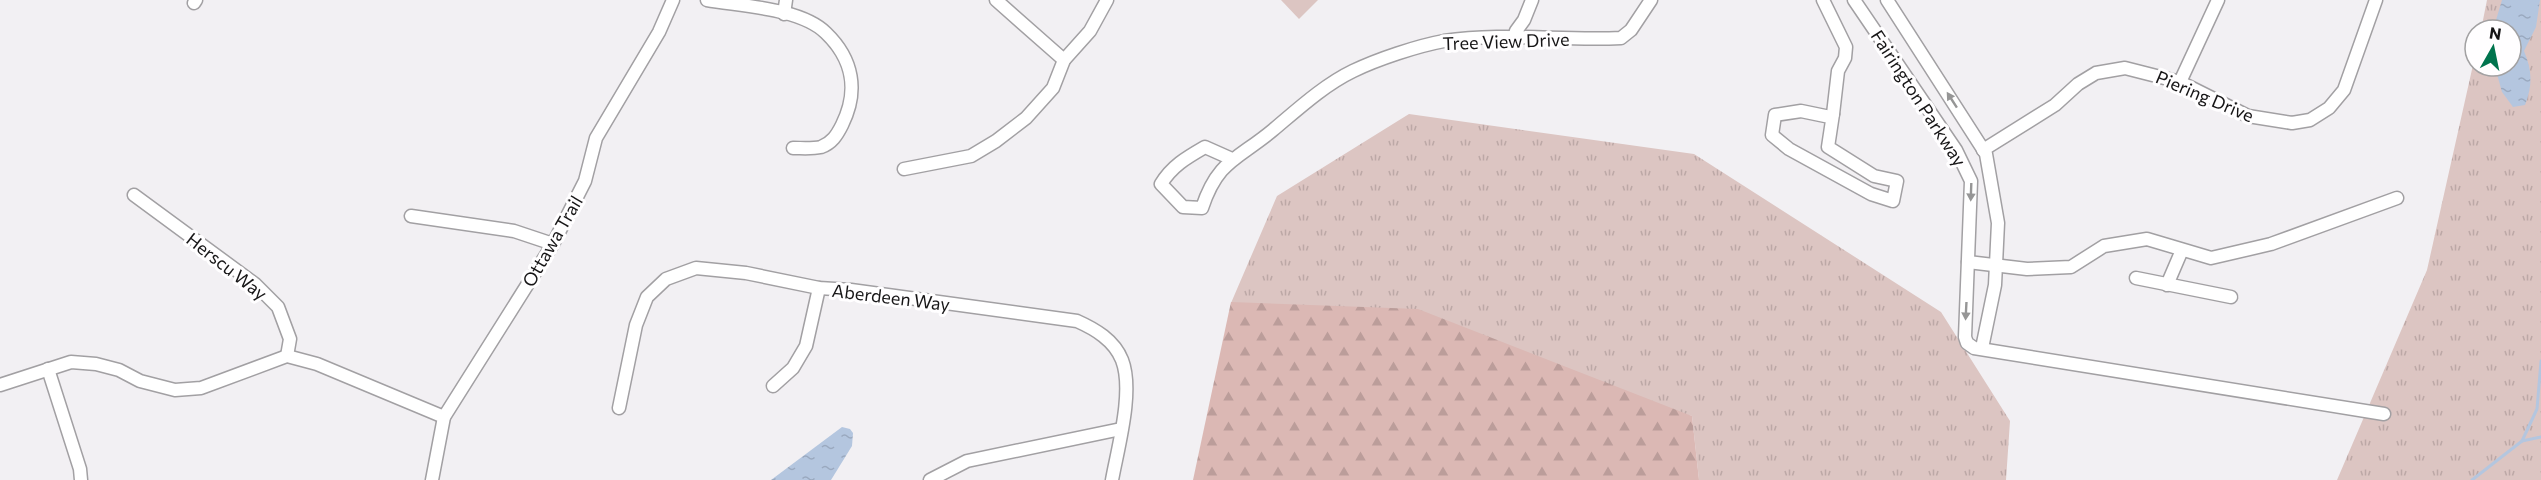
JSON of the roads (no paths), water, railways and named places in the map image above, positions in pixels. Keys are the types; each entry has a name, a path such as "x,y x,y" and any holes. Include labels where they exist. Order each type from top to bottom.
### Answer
{"street":[{"name":"Ottawa Trail","path":"432,480 444,417 553,244 585,181 596,138 659,32 673,0"},
{"path":"707,0 805,19 826,32 846,61 853,84 851,108 836,138 821,147 793,148"},
{"path":"784,14 786,0"},
{"path":"996,0 1064,60"},
{"path":"904,170 971,156 996,141 1026,118 1053,88 1064,60 1090,31 1107,0"},
{"path":"1514,38 1532,0"},
{"name":"Tree View Drive","path":"1232,159 1205,147 1183,159 1169,172 1161,184 1183,207 1202,208 1210,185 1232,159 1272,131 1295,110 1353,71 1443,41 1514,38 1621,38 1631,30 1651,0"},
{"path":"1823,0 1846,47 1845,58 1838,71 1833,114 1828,147 1874,176 1897,181 1893,201 1872,194 1789,150 1772,135 1775,115 1802,111 1830,117 1833,114"},
{"name":"Fairington Parkway","path":"1854,0 1956,150 1971,181 1965,337 1967,343 1974,348 1982,348 1995,285 1998,223 1986,154 1887,0"},
{"path":"2180,82 2218,0"},
{"name":"Piering Drive","path":"1983,150 2055,105 2078,84 2096,73 2125,68 2180,82 2248,116 2292,123 2310,120 2329,108 2344,90 2376,0"},
{"name":"Herscu Way","path":"134,195 255,284 278,306 290,339 287,356"},
{"path":"1968,262 2027,269 2071,267 2104,246 2148,239 2211,258 2271,244 2397,198"},
{"path":"411,216 514,231 553,244"},
{"path":"2167,285 2182,250"},
{"name":"Aberdeen Way","path":"619,408 636,325 647,297 666,279 696,268 746,273 819,288 851,290 1077,321 1096,330 1113,346 1122,361 1126,387 1112,480"},
{"path":"2136,278 2231,297"},
{"path":"773,386 793,368 806,346 819,288"},
{"path":"1982,348 2384,414"},
{"path":"0,385 70,362 96,364 119,370 140,381 175,390 201,388 287,356 317,364 444,417"},
{"path":"48,369 81,480"},
{"path":"930,480 967,460 1121,429"}],"water":[{"path":"2502,0 2540,0 2536,27 2524,51 2530,71 2529,91 2525,105 2513,107 2502,92 2498,78 2523,78 2523,18 2497,18"},
{"path":"842,427 850,429 853,433 852,446 831,480 771,480"}],"waterway":[{"path":"2522,441 2537,409 2541,361"},
{"path":"2472,480 2522,441 2541,437"}]}
